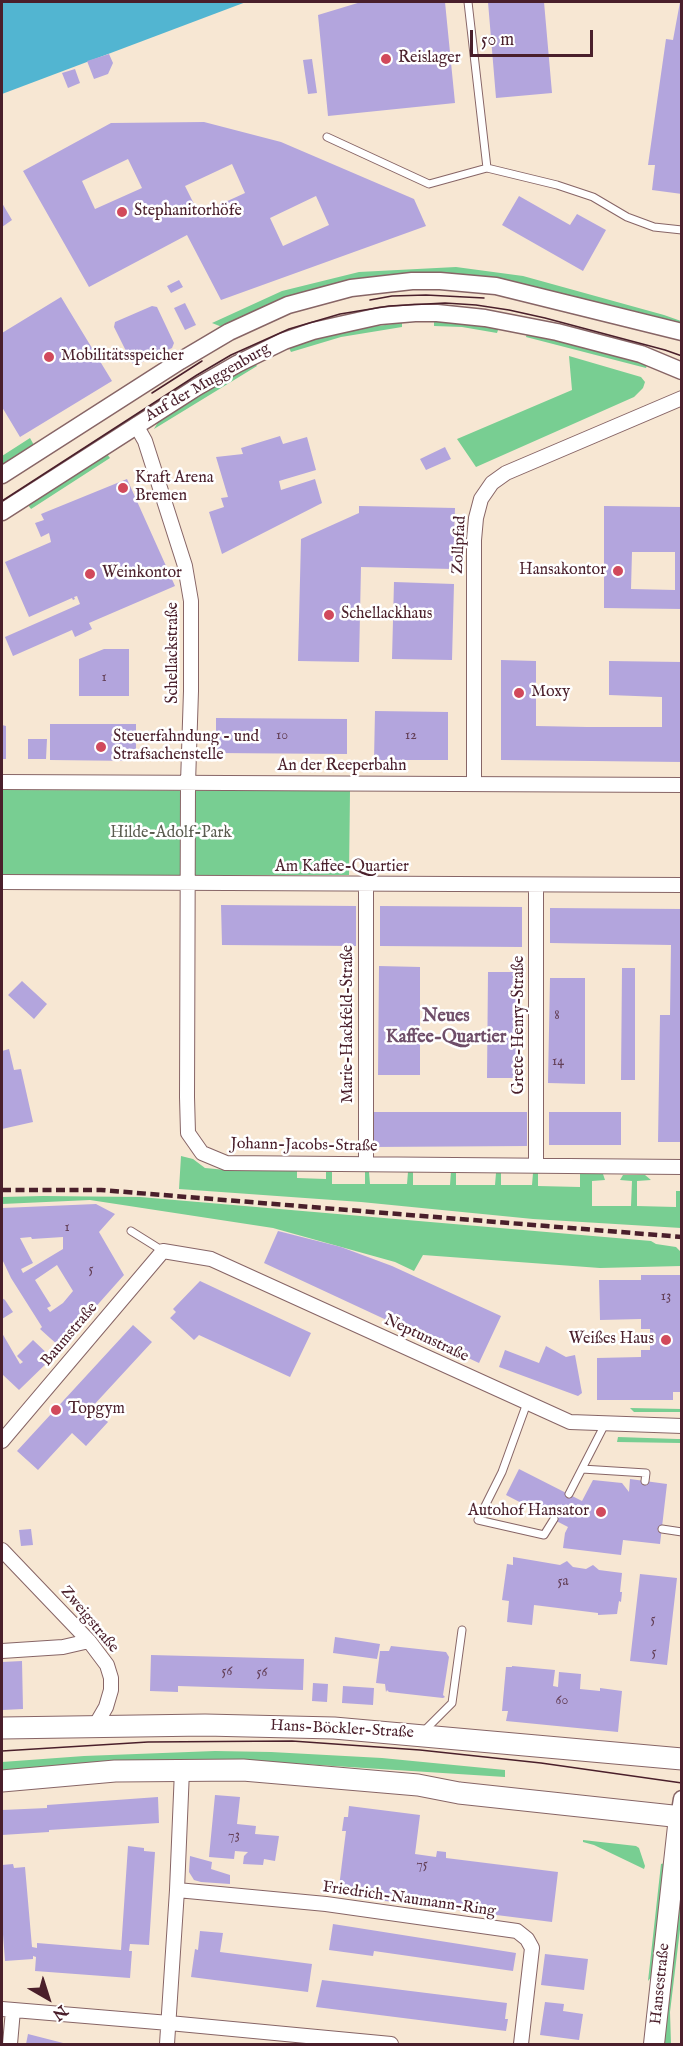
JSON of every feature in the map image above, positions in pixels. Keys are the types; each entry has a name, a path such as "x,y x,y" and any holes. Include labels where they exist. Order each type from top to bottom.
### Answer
{"main road":[{"name":"Hans-Böckler-Straße","path":"2,1728 206,1725 334,1728 681,1759"},
{"path":"2,1781 115,1771 243,1770 394,1783 459,1793 681,1811"},
{"name":"Hansestraße","path":"654,2044 681,1811"}],"street":[{"name":"Auf der Muggenburg","path":"2,475 180,360 229,332 288,305 351,288 412,281 496,286 681,332"},
{"name":"Auf der Muggenburg","path":"2,512 197,387 278,344 313,331 380,316 437,313 518,323 641,354 681,371"},
{"name":"Zollpfad","path":"474,784 474,540 481,499 492,483 507,473 681,398"},
{"name":"Schellackstraße","path":"136,425 145,441 185,566 191,601 188,883"},
{"name":"An der Reeperbahn","path":"2,782 681,786"},
{"name":"Am Kaffee-Quartier","path":"2,882 681,885"},
{"name":"Johann-Jacobs-Straße","path":"188,883 188,1133 202,1153 226,1163 681,1167"},
{"name":"Marie-Hackfeld-Straße","path":"366,884 366,1164"},
{"name":"Grete-Henry-Straße","path":"536,886 536,1165"},
{"name":"Neptunstraße","path":"163,1251 211,1259 570,1422 681,1426"},
{"name":"Baumstraße","path":"2,1441 163,1251"},
{"name":"Zweigstraße","path":"2,1550 89,1641 107,1665 111,1678 111,1690 106,1707 95,1726"},
{"path":"2,1651 63,1647 89,1641"},
{"path":"167,2044 170,2023 182,1770"},
{"name":"Friedrich-Naumann-Ring","path":"177,1890 326,1904 517,1931 527,1939 532,1948 521,2044"},
{"path":"10,2044 7,2010 391,2044"}],"lane":[{"path":"468,2 487,168"},
{"path":"327,137 429,184 487,168 557,185 592,197 627,217 654,227 681,230"},
{"path":"131,1231 163,1251"},
{"path":"527,1403 502,1472 478,1520 544,1535 554,1519"},
{"path":"568,1494 604,1424"},
{"path":"582,1468 646,1473 645,1481"},
{"path":"662,1529 681,1532"},
{"path":"420,1735 452,1703 462,1630"}],"green space":[{"path":"456,267 523,276 664,315 681,321 682,326 416,276 222,327 212,323 282,291 359,272"},
{"path":"434,322 465,322 499,327 497,333 462,327 434,326"},
{"path":"402,323 402,327 341,337 291,352 289,348 319,337 360,328"},
{"path":"527,333 647,365 646,368 526,337"},
{"path":"569,356 641,377 645,382 643,388 634,397 476,467 457,439 572,390"},
{"path":"255,363 257,366 154,429 158,422 183,405"},
{"path":"30,438 35,447 2,468 2,456"},
{"path":"107,454 110,458 31,509 28,505"},
{"name":"Hilde-Adolf-Park","path":"2,790 350,791 349,875 2,875"},
{"path":"181,1156 193,1159 205,1168 297,1171 297,1178 326,1179 326,1172 332,1172 332,1184 365,1184 365,1172 369,1172 370,1184 407,1184 408,1172 413,1171 413,1185 450,1185 451,1171 456,1172 456,1185 495,1185 496,1173 501,1173 501,1185 532,1185 533,1173 538,1173 538,1186 580,1187 580,1174 603,1174 605,1180 592,1181 592,1206 631,1206 632,1181 620,1180 623,1175 645,1175 651,1180 637,1181 637,1206 676,1207 676,1191 681,1191 681,1228 533,1219 361,1202 179,1189"},
{"path":"2,1197 140,1197 651,1241 676,1247 681,1252 681,1266 600,1268 423,1255 414,1271 395,1262 273,1228 90,1200 2,1204"},
{"path":"630,1408 681,1409 681,1412 634,1412"},
{"path":"618,1437 681,1439 681,1443 617,1442"},
{"path":"215,1751 382,1758 505,1770 505,1777 240,1760 2,1772 2,1762"},
{"path":"583,1840 636,1846 639,1848 644,1869 583,1842"},
{"path":"665,1863 654,1974 648,1981 661,1864"},
{"path":"681,1872 681,1921 670,2012 671,2044 664,2044"}],"water":[{"path":"2,2 246,2 2,94"}],"building":[{"name":"Reislager","path":"361,2 445,2 455,103 328,116 318,15"},
{"path":"488,2 544,2 552,93 496,98"},
{"path":"680,2 682,2 682,194 652,190 655,165 648,165 666,39 673,40"},
{"path":"109,54 113,63 108,74 94,79 87,61"},
{"path":"312,59 317,93 308,94 303,60"},
{"path":"75,69 80,83 68,88 62,73"},
{"name":"Stephanitorhöfe","path":"204,122 281,142 414,199 426,226 221,300 187,235 89,287 23,171 111,123","holes":["128,159 142,188 95,209 82,181","232,164 245,193 199,214 185,186","316,196 329,225 283,246 270,218"]},
{"path":"519,196 570,225 577,214 606,230 583,271 502,225"},
{"path":"2,203 12,220 2,227"},
{"path":"179,280 183,287 171,293 167,286"},
{"name":"Mobilitätsspeicher","path":"61,297 112,381 20,437 2,407 2,333"},
{"path":"185,303 196,325 185,330 174,308"},
{"path":"152,306 157,307 174,343 172,348 136,365 132,363 114,327 115,322"},
{"path":"280,436 283,444 307,437 316,470 279,481 281,490 315,479 322,503 222,554 209,512 224,507 221,498 228,497 216,457 243,454 241,448"},
{"path":"445,447 451,459 426,470 420,459"},
{"name":"Weinkontor","path":"127,479 175,586 89,623 92,629 75,637 72,630 13,656 5,637 80,604 77,596 73,600 72,598 29,617 5,562 51,542 49,533 41,537 35,523 44,520 41,514"},
{"name":"Schellackhaus","path":"359,506 455,508 453,569 361,567 359,662 298,661 301,539 359,513"},
{"name":"Hansakontor","path":"604,506 682,507 682,609 604,608","holes":["632,552 675,552 675,590 631,589"]},
{"path":"394,582 454,584 452,660 392,659"},
{"path":"104,649 129,649 129,696 79,696 79,659"},
{"path":"501,660 536,661 536,726 587,727 662,727 662,697 609,695 609,661 682,662 682,762 501,760"},
{"path":"375,711 448,712 448,760 374,760"},
{"path":"216,718 347,719 347,754 216,753"},
{"path":"50,724 136,724 136,761 50,760"},
{"path":"2,725 6,726 6,759 2,759"},
{"path":"28,739 47,739 46,759 28,759"},
{"path":"221,905 356,906 356,946 222,945"},
{"path":"380,906 522,907 522,947 380,946"},
{"path":"550,908 682,909 682,1142 658,1142 660,1015 670,1015 671,945 550,943"},
{"path":"379,966 420,967 420,1075 378,1075"},
{"path":"622,968 635,968 635,1080 621,1080"},
{"path":"488,972 521,972 521,1078 487,1078"},
{"path":"550,978 585,978 585,1084 548,1083"},
{"path":"22,981 47,1004 34,1019 8,995"},
{"path":"9,1049 14,1070 21,1069 33,1122 2,1129 2,1051"},
{"path":"372,1112 527,1112 527,1146 372,1147"},
{"path":"549,1112 621,1112 621,1145 549,1145"},
{"path":"96,1204 115,1214 99,1232 124,1275 60,1347 40,1329 42,1327 11,1278 2,1259 2,1208","holes":["31,1237 32,1239 63,1237 63,1249 23,1273 21,1269 33,1263 20,1238","57,1265 73,1291 63,1303 50,1312 47,1308 51,1306 35,1280"]},
{"path":"278,1231 341,1247 392,1266 501,1316 479,1363 264,1263"},
{"name":"Weißes Haus","path":"641,1275 682,1275 682,1392 673,1392 673,1400 597,1400 597,1358 641,1357 641,1350 650,1350 650,1329 641,1329 641,1319 600,1320 599,1280 641,1280"},
{"path":"200,1281 311,1333 290,1377 199,1335 194,1340 170,1318 176,1312 173,1309"},
{"path":"2,1298 13,1312 2,1319"},
{"path":"133,1325 152,1342 92,1407 108,1422 86,1446 72,1433 38,1470 17,1451"},
{"path":"2,1333 20,1364 23,1362 17,1356 33,1340 52,1358 19,1390 2,1374"},
{"path":"546,1346 566,1357 575,1355 582,1393 578,1396 499,1367 505,1350 539,1363"},
{"path":"519,1469 582,1501 593,1480 622,1483 629,1492 630,1479 667,1484 660,1544 623,1540 621,1555 563,1548 568,1527 506,1495"},
{"path":"31,1529 33,1545 21,1546 19,1530"},
{"path":"513,1557 560,1565 567,1561 573,1567 586,1569 593,1565 599,1570 622,1573 621,1602 619,1601 617,1614 598,1615 598,1613 534,1605 532,1625 507,1622 509,1601 502,1600 507,1564 513,1565"},
{"path":"640,1574 677,1578 667,1665 630,1661"},
{"path":"335,1637 380,1644 377,1659 333,1653"},
{"path":"391,1646 446,1652 449,1657 443,1695 445,1697 387,1690 386,1692 385,1684 376,1683 380,1651 389,1651"},
{"path":"151,1655 304,1659 303,1690 178,1686 178,1692 150,1691"},
{"path":"22,1661 23,1709 2,1710 2,1662"},
{"path":"506,1667 555,1670 553,1686 558,1687 559,1672 581,1674 580,1689 600,1691 600,1688 622,1691 618,1732 506,1721 508,1711 502,1711"},
{"path":"313,1683 328,1684 327,1702 312,1701"},
{"path":"343,1686 374,1688 373,1705 342,1703"},
{"path":"215,1795 240,1797 237,1824 256,1826 255,1834 279,1836 275,1861 264,1859 263,1865 243,1864 244,1856 248,1852 235,1851 234,1859 209,1857"},
{"path":"158,1797 159,1823 2,1835 2,1810"},
{"path":"349,1806 420,1815 415,1854 436,1857 437,1851 446,1852 446,1858 558,1872 552,1922 338,1895 346,1831 342,1831 344,1817 348,1817"},
{"path":"128,1846 155,1852 149,1945 130,1944 129,1951 132,1951 130,1978 35,1971 36,1957 33,1956 33,1959 5,1961 2,1865 13,1864 14,1868 25,1867 32,1947 37,1948 37,1943 121,1950"},
{"path":"190,1856 212,1862 211,1869 230,1875 230,1884 194,1880 189,1872"},
{"path":"333,1924 516,1953 513,1971 374,1951 373,1956 329,1950"},
{"path":"200,1931 223,1933 220,1952 312,1964 308,1992 191,1977"},
{"path":"545,1954 588,1959 584,1990 541,1985"},
{"path":"322,1980 507,2003 506,2031 316,2007"},
{"path":"545,2002 564,2004 563,2011 583,2014 579,2040 540,2035"},
{"path":"28,2034 67,2044 26,2044"}],"tram line":[{"path":"370,300 392,296 426,295 484,298"},
{"path":"2,501 231,355 289,329 340,314 389,306 445,303 476,305 545,318 682,356"},
{"path":"152,393 202,361"},
{"path":"2,1751 148,1742 292,1741 420,1750 541,1763 682,1783"}],"railway":[{"path":"2,1190 101,1190 682,1237"}],"place":[{"name":"Reislager","path":"386,59"},
{"name":"Stephanitorhöfe","path":"122,212"},
{"name":"Mobilitätsspeicher","path":"49,357"},
{"name":"Kraft Arena Bremen","path":"123,488"},
{"name":"Hansakontor","path":"618,571"},
{"name":"Weinkontor","path":"90,574"},
{"name":"Schellackhaus","path":"329,615"},
{"name":"Moxy","path":"519,693"},
{"name":"Steuerfahndung - und Strafsachenstelle","path":"101,747"},
{"name":"Weißes Haus","path":"666,1340"},
{"name":"Topgym","path":"56,1410"},
{"name":"Autohof Hansator","path":"601,1512"}],"district":[{"name":"Neues Kaffee-Quartier","path":"446,1027"}]}
